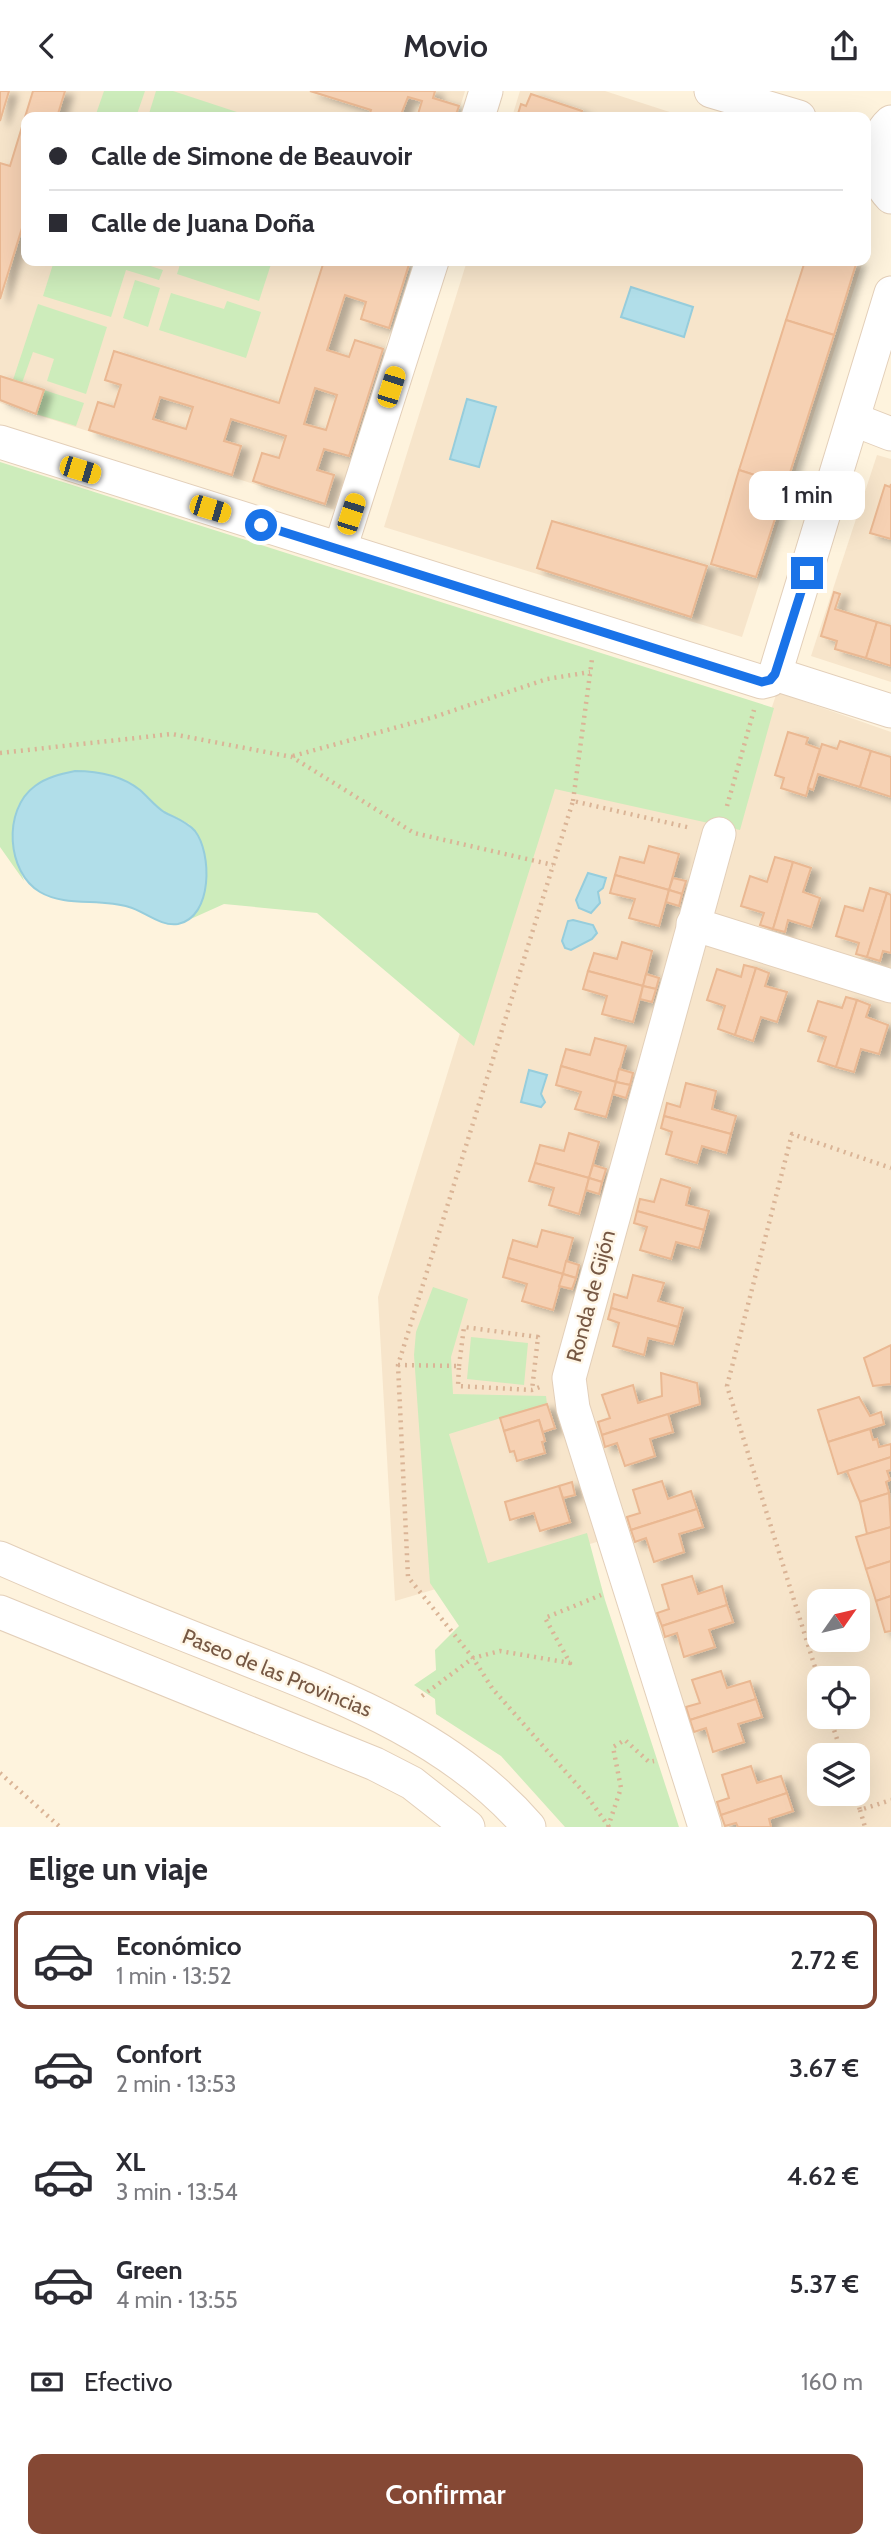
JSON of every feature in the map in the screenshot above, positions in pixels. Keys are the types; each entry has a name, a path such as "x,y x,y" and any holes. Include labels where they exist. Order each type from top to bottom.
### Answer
{"street":[{"path":"480,112 486,91"},
{"path":"711,91 782,112"},
{"path":"878,133 875,159 878,176 891,197"},
{"path":"340,549 430,266"},
{"path":"769,678 855,420 891,293"},
{"path":"855,420 891,434"},
{"path":"0,442 340,549 769,678 891,711"},
{"name":"Ronda de Gijón","path":"705,1827 573,1409 569,1378 719,834"},
{"path":"693,924 891,986"},
{"name":"Paseo de las Provincias","path":"0,1558 364,1706 481,1777 529,1827"},
{"path":"0,1612 375,1764 412,1783 468,1827"}],"path":[{"path":"593,653 573,801 398,1365 408,1577 473,1658 492,1688 587,1796 608,1827"},
{"path":"292,757 434,717 547,679 590,672"},
{"path":"573,801 719,834 769,678"},
{"path":"0,753 172,734 292,757 414,833 553,865"},
{"path":"815,1666 727,1386 792,1134 891,1168"},
{"path":"532,1390 538,1337 464,1327 458,1386 532,1390 551,1384"},
{"path":"527,1364 535,1365"},
{"path":"398,1365 459,1366"},
{"path":"422,1696 473,1658 500,1651 570,1663 545,1618 608,1592"},
{"path":"608,1827 621,1788 613,1747 625,1740 649,1762 662,1759"},
{"path":"0,1774 60,1827"},
{"path":"860,1810 891,1800"},
{"path":"859,1806 865,1827"}],"shaded area":[{"path":"0,91 465,91 459,112 21,112 21,266 410,266 335,510 0,403"},
{"path":"520,91 605,91 670,112 514,112"},
{"path":"465,266 861,266 742,637 384,527"},
{"path":"877,455 891,459 891,682 811,656"},
{"path":"777,692 891,732 891,1827 719,1827 624,1534 395,1601 378,1297 541,772 735,817"}],"green space":[{"path":"104,91 145,91 138,112 97,112"},
{"path":"156,91 173,91 237,112 150,112"},
{"path":"52,266 151,266 163,270 159,280 126,270 111,317 43,296"},
{"path":"179,266 270,266 259,301 177,274"},
{"path":"135,280 160,288 148,327 123,318"},
{"path":"171,293 224,309 227,301 261,312 246,358 159,330"},
{"path":"38,304 107,327 86,394 47,381 54,359 33,352 22,383 13,380"},
{"path":"44,390 84,403 76,426 36,414"},
{"path":"0,462 774,708 740,830 555,789 474,1046 317,913 224,904 184,922 196,911 203,847 189,824 163,811 137,789 53,776 34,786 24,797 14,852 24,881 0,847"},
{"path":"433,1287 468,1299 451,1357 453,1394 546,1396 547,1404 449,1434 488,1563 587,1533 605,1600 679,1827 565,1827 501,1756 436,1714 435,1699 414,1685 436,1670 435,1650 459,1626 430,1583 414,1355 416,1332"},
{"path":"471,1337 528,1343 524,1385 467,1379"}],"water":[{"path":"631,287 693,307 684,337 621,317"},
{"path":"467,399 496,407 479,467 450,459"},
{"path":"75,771 101,773 125,781 140,790 164,812 195,831 204,854 206,883 198,910 189,919 178,924 165,923 118,904 50,897 29,883 15,856 13,825 17,810 24,797 35,786 54,776"},
{"path":"588,873 606,878 603,888 598,892 600,903 591,913 579,908 576,900"},
{"path":"568,921 593,925 597,933 592,939 571,950 565,948 562,941"},
{"path":"529,1070 547,1075 541,1094 545,1102 541,1107 521,1102"}],"building":[{"path":"0,91 9,91 0,121"},
{"path":"33,91 65,91 59,112 27,112"},
{"path":"310,91 435,91 433,98 459,106 457,112 419,112 422,101 408,97 402,112 371,110"},
{"path":"531,94 582,111 519,112 521,104 526,106"},
{"path":"21,130 21,231 0,299 0,163 10,166"},
{"path":"322,266 408,266 389,328 361,319 366,302 345,295 327,350 349,357 355,340 383,349 349,456 324,449 317,470 334,475 325,504 253,481 262,453 279,458 286,436 231,419 224,441 241,446 232,475 89,430 98,402 114,407 121,385 105,380 114,351 279,403","holes":["315,388 337,395 326,430 304,424","160,397 193,407 186,429 153,419"]},
{"path":"803,266 855,266 834,335 786,320"},
{"path":"786,320 834,335 786,485 739,470"},
{"path":"0,376 44,390 36,414 0,400"},
{"path":"739,470 786,485 756,577 711,564"},
{"path":"891,484 891,539 870,533 885,485 890,487"},
{"path":"552,521 707,566 691,617 537,568"},
{"path":"834,592 840,594 835,609 877,622 866,658 835,649 837,641 821,636"},
{"path":"877,622 891,626 891,666 866,658"},
{"path":"788,732 808,738 806,744 820,749 806,796 781,788 784,778 775,775"},
{"path":"840,741 871,751 860,787 818,774 813,790 808,788 822,744 837,749"},
{"path":"871,751 891,757 891,797 860,787"},
{"path":"649,846 679,854 669,890 615,875 620,857 644,863"},
{"path":"775,857 793,862 773,929 760,925 764,913 741,906 750,876 767,882"},
{"path":"793,862 811,868 803,892 820,898 811,927 788,920 785,932 773,929"},
{"path":"615,875 669,890 659,926 629,918 635,899 610,893"},
{"path":"673,878 686,881 682,894 669,890"},
{"path":"870,888 887,893 867,957 856,954 859,943 836,936 845,906 863,911"},
{"path":"669,890 682,894 679,906 666,902"},
{"path":"887,893 891,895 891,953 883,951 880,961 867,957"},
{"path":"622,942 652,951 643,986 588,971 594,953 617,959"},
{"path":"744,965 756,968 735,1035 718,1029 725,1006 707,1000 717,969 741,977"},
{"path":"756,968 769,973 765,986 787,992 777,1022 761,1017 753,1041 735,1035"},
{"path":"588,971 643,986 633,1022 602,1014 607,996 583,989"},
{"path":"646,974 659,978 656,989 643,986"},
{"path":"643,986 656,989 652,1002 640,999"},
{"path":"846,997 857,1000 836,1067 818,1061 826,1037 808,1031 818,1001 842,1008"},
{"path":"857,1000 870,1005 866,1017 888,1025 879,1054 861,1049 854,1072 836,1067"},
{"path":"595,1038 626,1046 616,1082 561,1066 566,1049 590,1055"},
{"path":"561,1066 616,1082 606,1117 575,1109 581,1092 556,1085"},
{"path":"619,1069 633,1073 630,1085 616,1082"},
{"path":"616,1082 630,1085 626,1098 613,1094"},
{"path":"686,1083 716,1091 712,1109 736,1116 731,1134 664,1116 667,1103 680,1107"},
{"path":"664,1116 731,1134 726,1153 702,1146 697,1163 666,1154 672,1132 661,1128"},
{"path":"569,1133 599,1142 589,1178 535,1163 540,1145 564,1151"},
{"path":"535,1163 589,1178 579,1214 549,1205 554,1188 529,1181"},
{"path":"593,1165 606,1169 602,1182 589,1178"},
{"path":"589,1178 602,1182 599,1194 586,1190"},
{"path":"661,1179 690,1188 686,1205 709,1211 704,1230 637,1211 640,1199 654,1202"},
{"path":"637,1211 704,1230 699,1248 676,1242 671,1259 640,1250 647,1227 634,1223"},
{"path":"542,1230 573,1238 563,1274 508,1258 513,1240 537,1247"},
{"path":"508,1258 563,1274 553,1310 522,1301 527,1284 503,1277"},
{"path":"566,1261 579,1265 576,1278 563,1274"},
{"path":"563,1274 576,1278 572,1289 559,1286"},
{"path":"633,1275 664,1283 658,1301 683,1308 678,1327 611,1308 614,1294 627,1298"},
{"path":"611,1308 678,1327 673,1344 648,1338 644,1355 613,1346 619,1323 608,1319"},
{"path":"891,1345 891,1384 873,1386 864,1358"},
{"path":"661,1373 697,1383 700,1404 602,1435 598,1422 610,1418 602,1395 633,1385 638,1403 662,1396"},
{"path":"859,1397 870,1416 881,1412 884,1424 828,1442 818,1410"},
{"path":"547,1404 555,1428 543,1432 539,1420 504,1431 500,1418"},
{"path":"668,1414 673,1432 650,1439 655,1456 625,1466 617,1443 605,1447 602,1435"},
{"path":"539,1420 545,1441 542,1442 545,1453 517,1461 514,1451 510,1452 504,1431"},
{"path":"870,1429 873,1440 877,1439 879,1447 891,1444 891,1457 838,1474 828,1442"},
{"path":"891,1457 891,1470 887,1471 890,1480 886,1482 889,1493 860,1502 847,1471"},
{"path":"662,1481 668,1499 691,1491 697,1509 631,1530 627,1517 640,1513 633,1490"},
{"path":"572,1482 575,1495 563,1498 559,1486"},
{"path":"559,1486 570,1522 540,1531 534,1513 510,1520 505,1502"},
{"path":"889,1493 891,1527 867,1534 860,1502"},
{"path":"697,1509 703,1527 679,1534 684,1552 654,1562 646,1538 635,1542 631,1530"},
{"path":"891,1527 891,1561 866,1569 856,1537"},
{"path":"891,1561 891,1596 876,1601 866,1569"},
{"path":"692,1576 698,1594 722,1586 727,1605 662,1626 657,1613 669,1609 662,1585"},
{"path":"891,1596 891,1631 885,1632 876,1601"},
{"path":"727,1605 733,1622 709,1630 715,1647 684,1657 677,1633 665,1637 662,1626"},
{"path":"721,1671 727,1688 750,1681 756,1699 690,1720 686,1707 700,1703 692,1680"},
{"path":"756,1699 762,1717 738,1724 744,1742 713,1752 706,1728 694,1732 690,1720"},
{"path":"751,1766 757,1783 781,1776 787,1793 721,1815 717,1802 729,1798 722,1775"},
{"path":"787,1793 793,1811 769,1819 771,1827 738,1827 736,1823 725,1826 721,1815"}],"route":[{"path":"261,525 762,682 770,680 775,674 807,573"}]}
